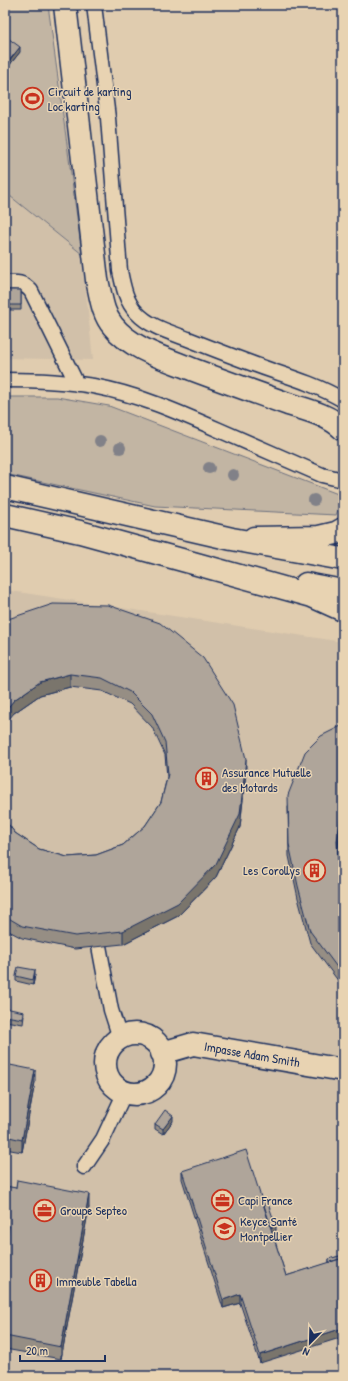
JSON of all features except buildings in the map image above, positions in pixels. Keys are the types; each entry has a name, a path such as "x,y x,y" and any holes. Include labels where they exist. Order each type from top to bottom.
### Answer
{"street":[{"path":"65,5 97,280 102,304 112,326 123,337 138,347 223,381 325,417 343,429"},
{"path":"5,488 232,539 343,559"},
{"path":"5,516 80,532 312,596 343,610"},
{"path":"232,539 319,537 336,533 343,529"},
{"path":"193,563 343,591"},
{"path":"129,1034 149,1038 157,1044 162,1053 165,1062 164,1072 160,1081 153,1088 144,1093 134,1094 125,1092 116,1087 109,1080 105,1062 107,1052 112,1044 120,1038 129,1034"},
{"name":"Impasse Adam Smith","path":"162,1053 193,1044 343,1070"}],"lane":[{"path":"94,5 108,118 120,271 123,288 130,304 136,312 152,325 330,392 343,400"},
{"path":"5,283 20,283 26,285 31,290 76,384"},
{"path":"5,380 34,380 76,384 114,391 142,399 171,409 322,474 343,480"},
{"path":"99,946 111,1010 120,1038"},
{"path":"84,1167 103,1139 125,1092"}],"shaded area":[{"name":"Circuit de karting Loc'karting","path":"5,5 48,5 82,254 5,192"},
{"path":"5,192 82,254 93,360 5,358"},
{"path":"5,397 57,397 109,406 343,496 343,498 336,515 155,506 5,474"},
{"path":"5,590 343,642 343,1376 5,1376"}],"place":[{"name":"Circuit de karting Loc'karting","path":"33,98"},
{"name":"Assurance Mutuelle des Motards","path":"206,779"},
{"name":"Les Corollys","path":"315,870"},
{"name":"Capi France","path":"222,1200"},
{"name":"Groupe Septeo","path":"44,1210"},
{"name":"Keyce Santé Montpellier","path":"225,1228"},
{"name":"Immeuble Tabella","path":"40,1281"}]}
